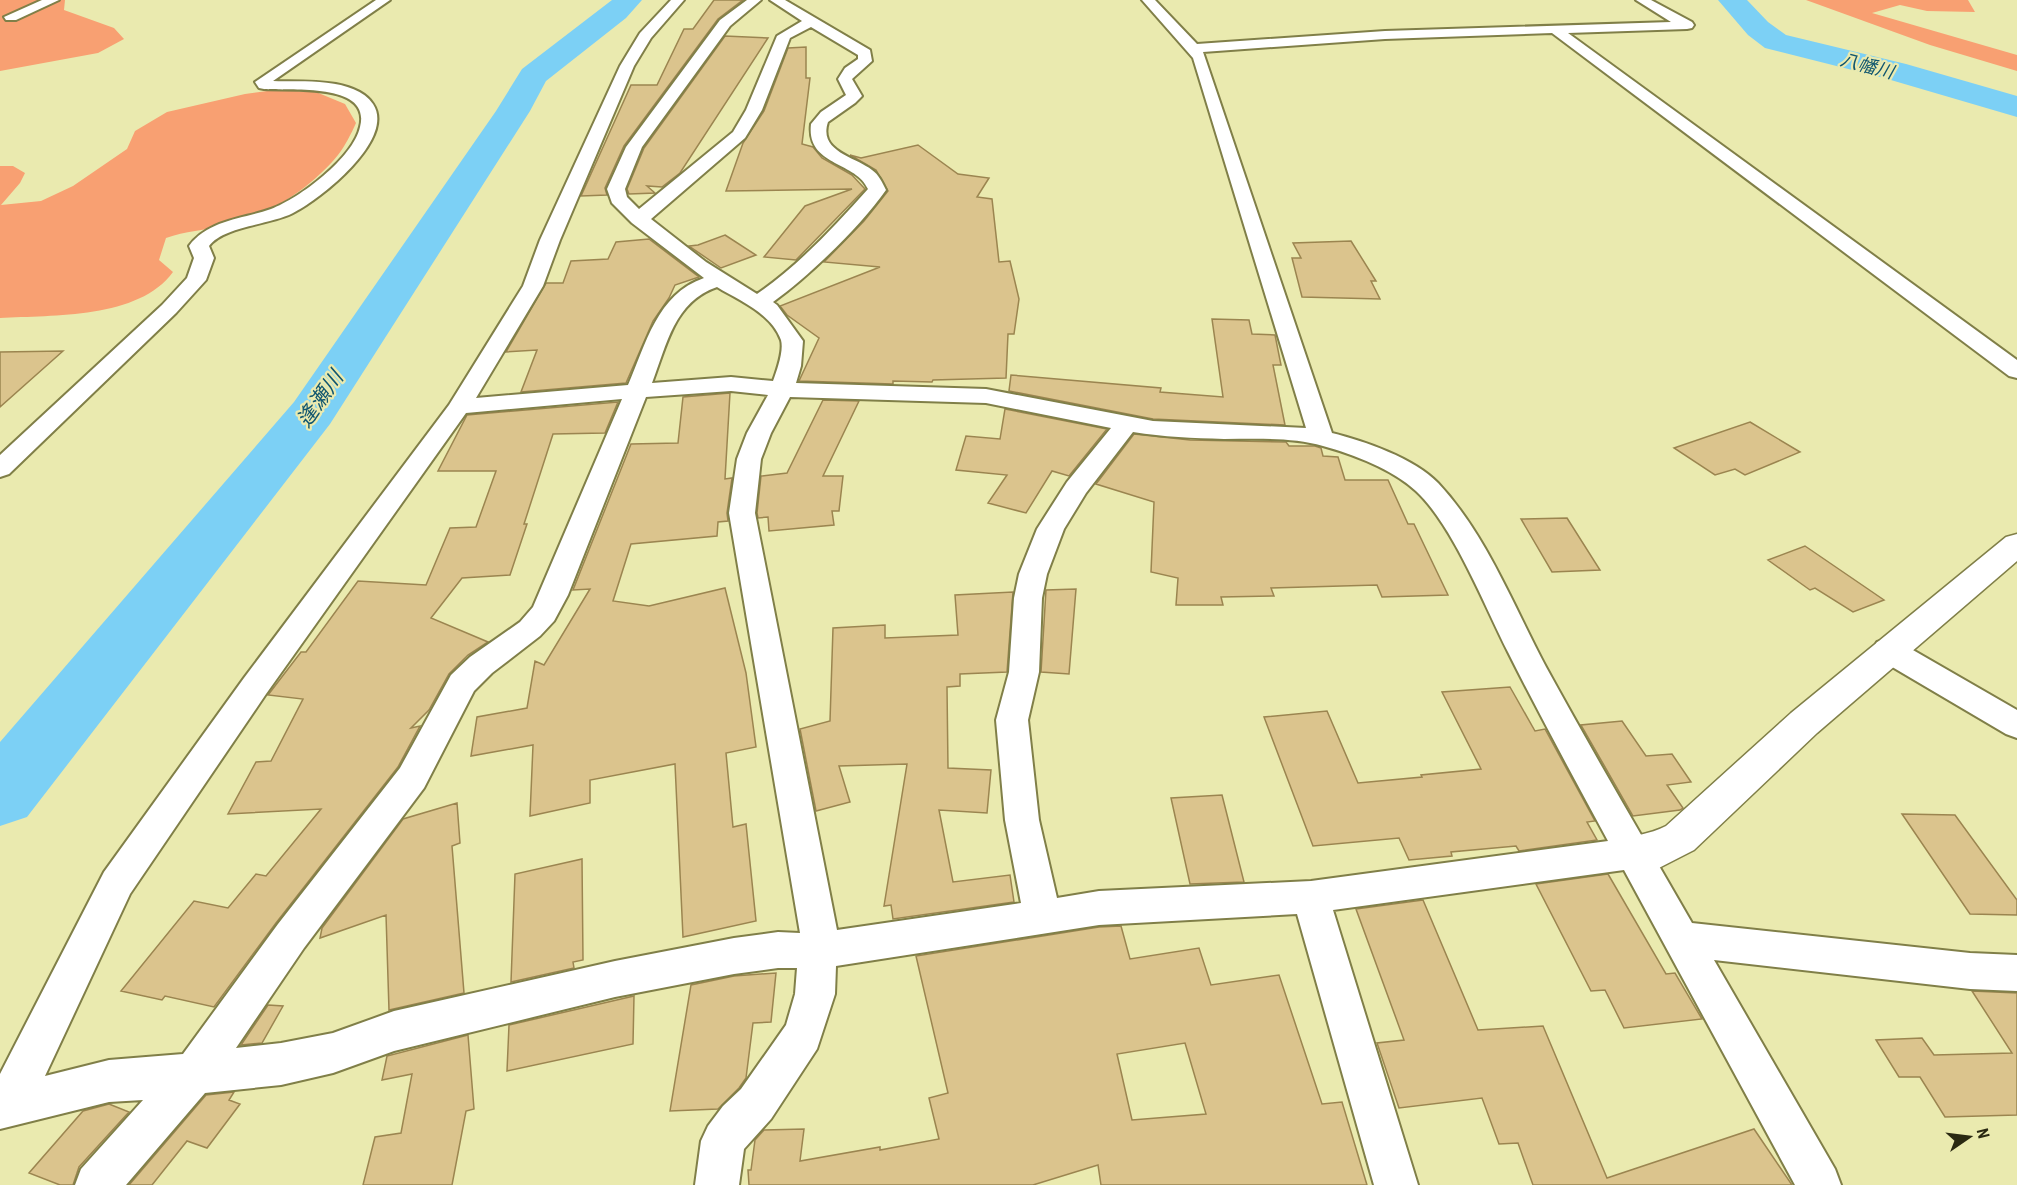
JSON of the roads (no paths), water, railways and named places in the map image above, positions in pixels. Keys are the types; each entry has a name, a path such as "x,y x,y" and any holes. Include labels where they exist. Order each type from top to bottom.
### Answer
{"street":[{"path":"11,17 53,0"},
{"path":"0,469 169,309 196,280 204,258 199,246 206,237 285,210 340,171 369,127 370,117 366,105 341,90 299,85 264,85 262,82 384,0"},
{"path":"0,1108 20,1082 124,873 255,686 459,407 533,286 583,164 627,66 645,36 678,0"},
{"path":"717,1185 723,1141 738,1121 756,1104 802,1035 815,994 818,925 742,513 749,459 759,433 782,390 790,366 792,341 770,309 720,280 639,219 618,199 616,189 634,147 725,23 755,0"},
{"path":"758,303 782,286 827,243 876,190 874,182 864,171 836,159 825,151 818,129 822,119 848,103 854,96 845,79 850,71 865,61 866,55 776,0"},
{"path":"1148,0 1194,48 1204,69 1321,438"},
{"path":"1194,48 1374,35 1687,25 1642,0"},
{"path":"639,219 739,135 754,110 783,36 812,21"},
{"path":"1554,29 2017,371"},
{"path":"583,164 626,162"},
{"path":"97,1185 194,1074 291,936 391,808 412,778 462,683 530,629 544,614 639,391 667,318 679,299 692,290 720,280"},
{"path":"459,407 508,400 731,384 782,390 1011,399 1125,424 1158,428 1292,434 1321,438 1413,475 1438,499 1476,562 1532,670 1819,1185"},
{"path":"1042,916 1023,820 1012,720 1012,707 1024,675 1028,598 1035,564 1066,501 1081,478 1122,431 1125,424"},
{"path":"0,1108 109,1081 281,1064 333,1053 394,1031 615,979 734,956 778,950 817,951 1099,908 1311,897 1634,853 1653,853 1680,838 1804,723 1888,650 2017,544"},
{"path":"1888,650 2017,724"},
{"path":"1311,897 1396,1185"},
{"path":"1681,939 1970,971 2017,973"}],"waterway":[{"name":"逢瀬川","path":"0,795 312,413 513,111 533,76 616,12 628,0"},
{"name":"八幡川","path":"1732,0 1758,28 1776,42 1895,71 2017,107"}]}
